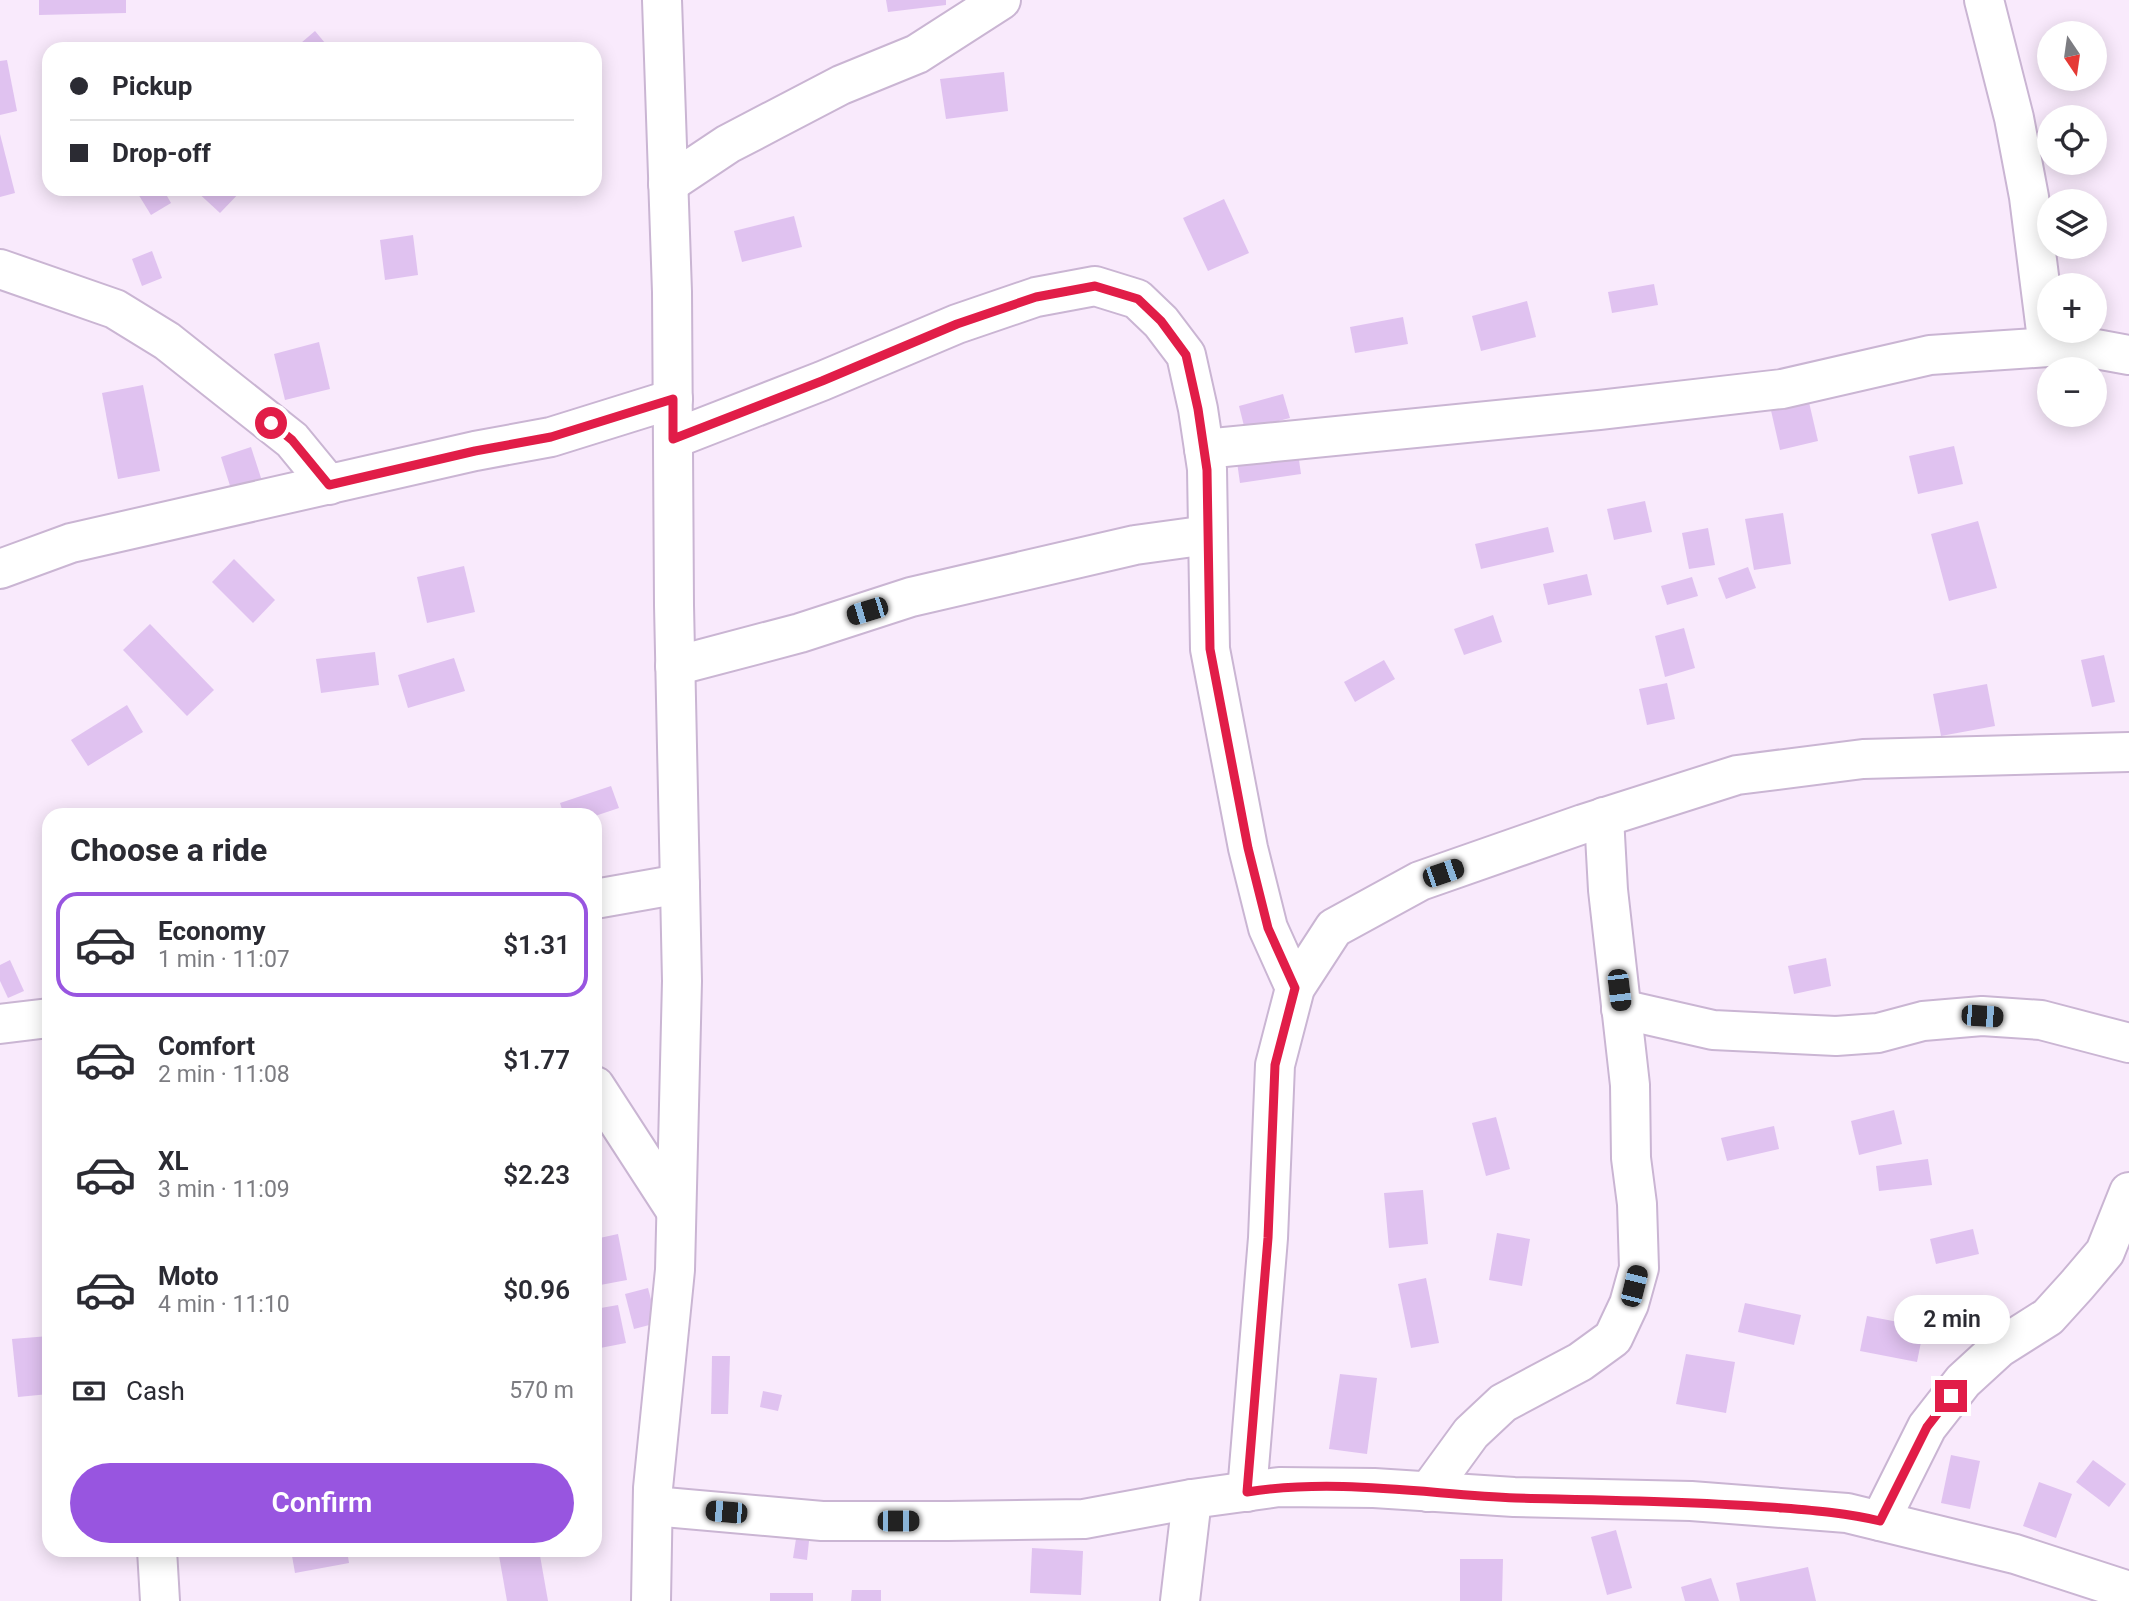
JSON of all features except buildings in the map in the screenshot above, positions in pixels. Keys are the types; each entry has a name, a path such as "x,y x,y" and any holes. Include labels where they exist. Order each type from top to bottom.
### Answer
{"street":[{"path":"651,1601 653,1506 675,1270 681,981 673,399 662,0"},
{"path":"668,184 729,144 841,85 917,54 1001,0"},
{"path":"1984,0 2014,118 2029,197 2048,347"},
{"path":"0,269 115,309 167,341 292,440 329,485"},
{"path":"673,439 822,381 957,324 1036,297 1095,286 1138,299 1161,321 1186,355 1198,409 1207,470 1210,649 1248,848 1268,928 1295,988"},
{"path":"1204,449 1782,389 1930,355 2085,347 2129,355"},
{"path":"0,569 71,543 475,451 551,437 673,399"},
{"path":"675,666 800,633 911,597 1135,545 1208,535"},
{"path":"1247,1492 1268,1238 1275,1065 1295,988 1334,928 1420,881 1604,817 1737,775 1863,759 2129,752"},
{"path":"1429,1492 1471,1433 1503,1403 1580,1362 1613,1338 1629,1304 1639,1268 1637,1204 1631,1158 1630,1085 1608,890 1604,817"},
{"path":"602,897 680,884"},
{"path":"1621,1009 1713,1030 1836,1036 1878,1033 1923,1021 1982,1016 2041,1020 2129,1043"},
{"path":"0,1024 42,1019"},
{"path":"602,1097 676,1211"},
{"path":"1880,1521 1927,1427 1963,1381 1999,1348 2048,1317 2077,1285 2105,1252 2129,1192"},
{"path":"653,1506 822,1521 948,1521 1084,1519 1192,1499 1279,1487 1691,1501 1847,1513 2015,1554 2129,1591"},
{"path":"1180,1601 1192,1499"},
{"path":"157,1557 160,1601"}],"route":[{"path":"271,423 292,440 329,485 475,451 551,437 673,399 673,439 822,381 957,324 1036,297 1095,286 1138,299 1161,321 1186,355 1198,409 1207,470 1210,649 1248,848 1268,928 1295,988 1275,1065 1268,1238 1247,1492 1279,1487 1374,1488 1514,1497 1691,1501 1847,1513 1880,1521 1927,1427 1951,1396"}]}
